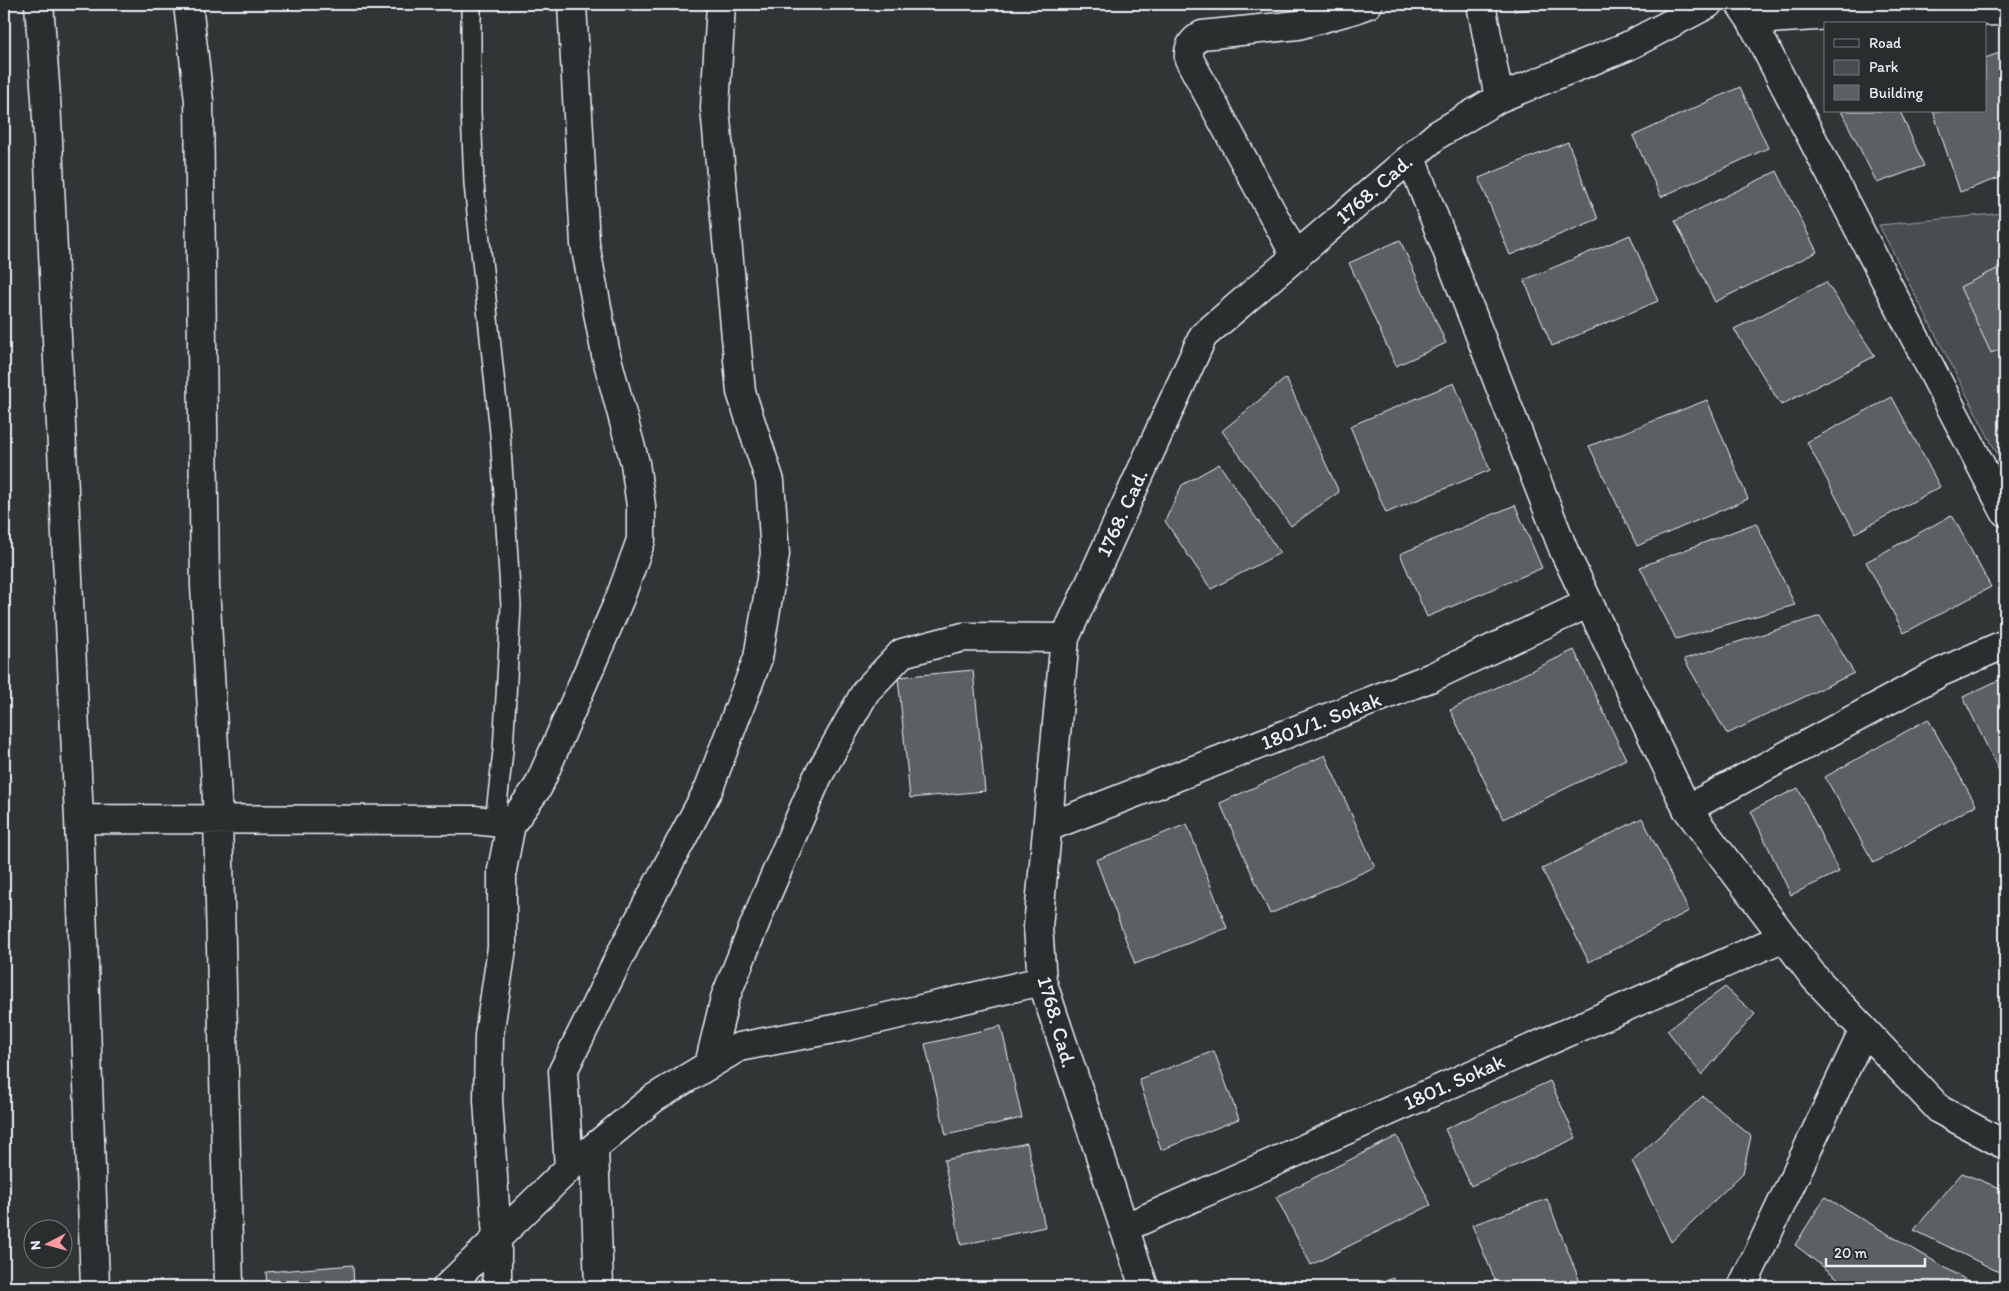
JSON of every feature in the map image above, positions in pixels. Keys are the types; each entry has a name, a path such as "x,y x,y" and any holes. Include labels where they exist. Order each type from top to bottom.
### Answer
{"street":[{"path":"39,4 47,117 79,819 96,1287"},
{"path":"188,4 199,101 205,586 218,818 229,1287"},
{"path":"497,1287 497,1238 488,1100 490,1036 502,948 503,823 538,788 620,598 640,540 641,506 635,464 606,355 585,244 572,4"},
{"path":"569,1168 564,1071 624,946 710,788 758,658 775,554 770,480 741,392 715,108 721,4"},
{"path":"1296,256 1189,59 1190,45 1202,35 1298,25 1368,4"},
{"path":"1481,4 1499,98"},
{"name":"1768. Cad.","path":"1144,1287 1042,982 1038,927 1065,638 1203,336 1437,136 1499,98 1628,46 1708,4"},
{"path":"2005,11 1745,12 2005,512"},
{"path":"1411,158 1564,552 1687,809 1814,977 1864,1030 1940,1110 2005,1145"},
{"name":"1801/1. Sokak","path":"1048,827 1432,677 1589,604"},
{"path":"710,1065 725,998 764,901 817,778 866,691 902,653 963,637 1065,638"},
{"path":"1687,809 1941,672 2005,644"},
{"path":"79,819 474,820 503,823"},
{"name":"1801. Sokak","path":"1124,1228 1784,937"},
{"path":"447,1287 569,1168 654,1098 739,1047 844,1027 1042,982"},
{"path":"1742,1287 1864,1030"},
{"path":"594,1148 599,1287"}],"lane":[{"path":"471,4 471,110 474,184 500,433 511,606 504,751 503,823"}],"green space":[{"path":"2005,213 2005,469 1879,225"}],"building":[{"path":"1514,4 1562,4 1514,11"},
{"path":"2005,51 2005,176 1960,192 1933,112 1986,112 1986,58"},
{"path":"1740,87 1768,148 1661,197 1633,136"},
{"path":"1842,112 1900,112 1924,166 1877,183"},
{"path":"1568,142 1598,219 1510,255 1479,178"},
{"path":"1777,171 1817,252 1715,302 1675,221"},
{"path":"1630,235 1658,301 1552,346 1524,280"},
{"path":"1400,240 1446,343 1396,366 1349,263"},
{"path":"2005,265 2005,347 1991,353 1960,287"},
{"path":"1826,282 1875,356 1781,405 1734,329"},
{"path":"1286,378 1339,492 1291,526 1222,431"},
{"path":"1454,383 1490,470 1386,513 1350,426"},
{"path":"1892,397 1940,487 1855,533 1807,442"},
{"path":"1707,400 1748,499 1637,546 1589,446"},
{"path":"1219,464 1280,553 1211,589 1165,521 1182,485"},
{"path":"1515,505 1542,568 1427,617 1400,554"},
{"path":"1952,515 1991,587 1904,633 1866,562"},
{"path":"1756,523 1795,605 1676,639 1640,567"},
{"path":"1820,616 1854,673 1727,734 1684,659"},
{"path":"1574,650 1626,759 1503,819 1450,710"},
{"path":"973,670 985,791 910,798 898,677"},
{"path":"2005,677 2005,783 1963,697"},
{"path":"1928,719 1976,805 1874,863 1825,777"},
{"path":"1325,755 1375,867 1270,914 1220,803"},
{"path":"1798,788 1839,872 1791,895 1751,811"},
{"path":"1642,818 1689,911 1589,962 1542,869"},
{"path":"1187,824 1227,928 1135,964 1096,860"},
{"path":"1725,987 1755,1014 1702,1075 1667,1030"},
{"path":"1001,1026 1022,1118 946,1135 925,1044"},
{"path":"1214,1051 1239,1119 1161,1150 1139,1079"},
{"path":"1550,1081 1576,1138 1471,1186 1445,1129"},
{"path":"1703,1096 1751,1136 1743,1173 1671,1242 1632,1161"},
{"path":"1397,1136 1431,1205 1311,1265 1276,1197"},
{"path":"1027,1143 1045,1227 961,1245 944,1160"},
{"path":"1962,1173 2005,1190 2005,1275 1914,1230"},
{"path":"1825,1197 1968,1281 1963,1287 1849,1287 1795,1245"},
{"path":"1547,1199 1582,1287 1498,1287 1472,1225"},
{"path":"353,1265 354,1287 267,1287 266,1272"},
{"path":"1393,1278 1398,1287 1371,1287"}]}
